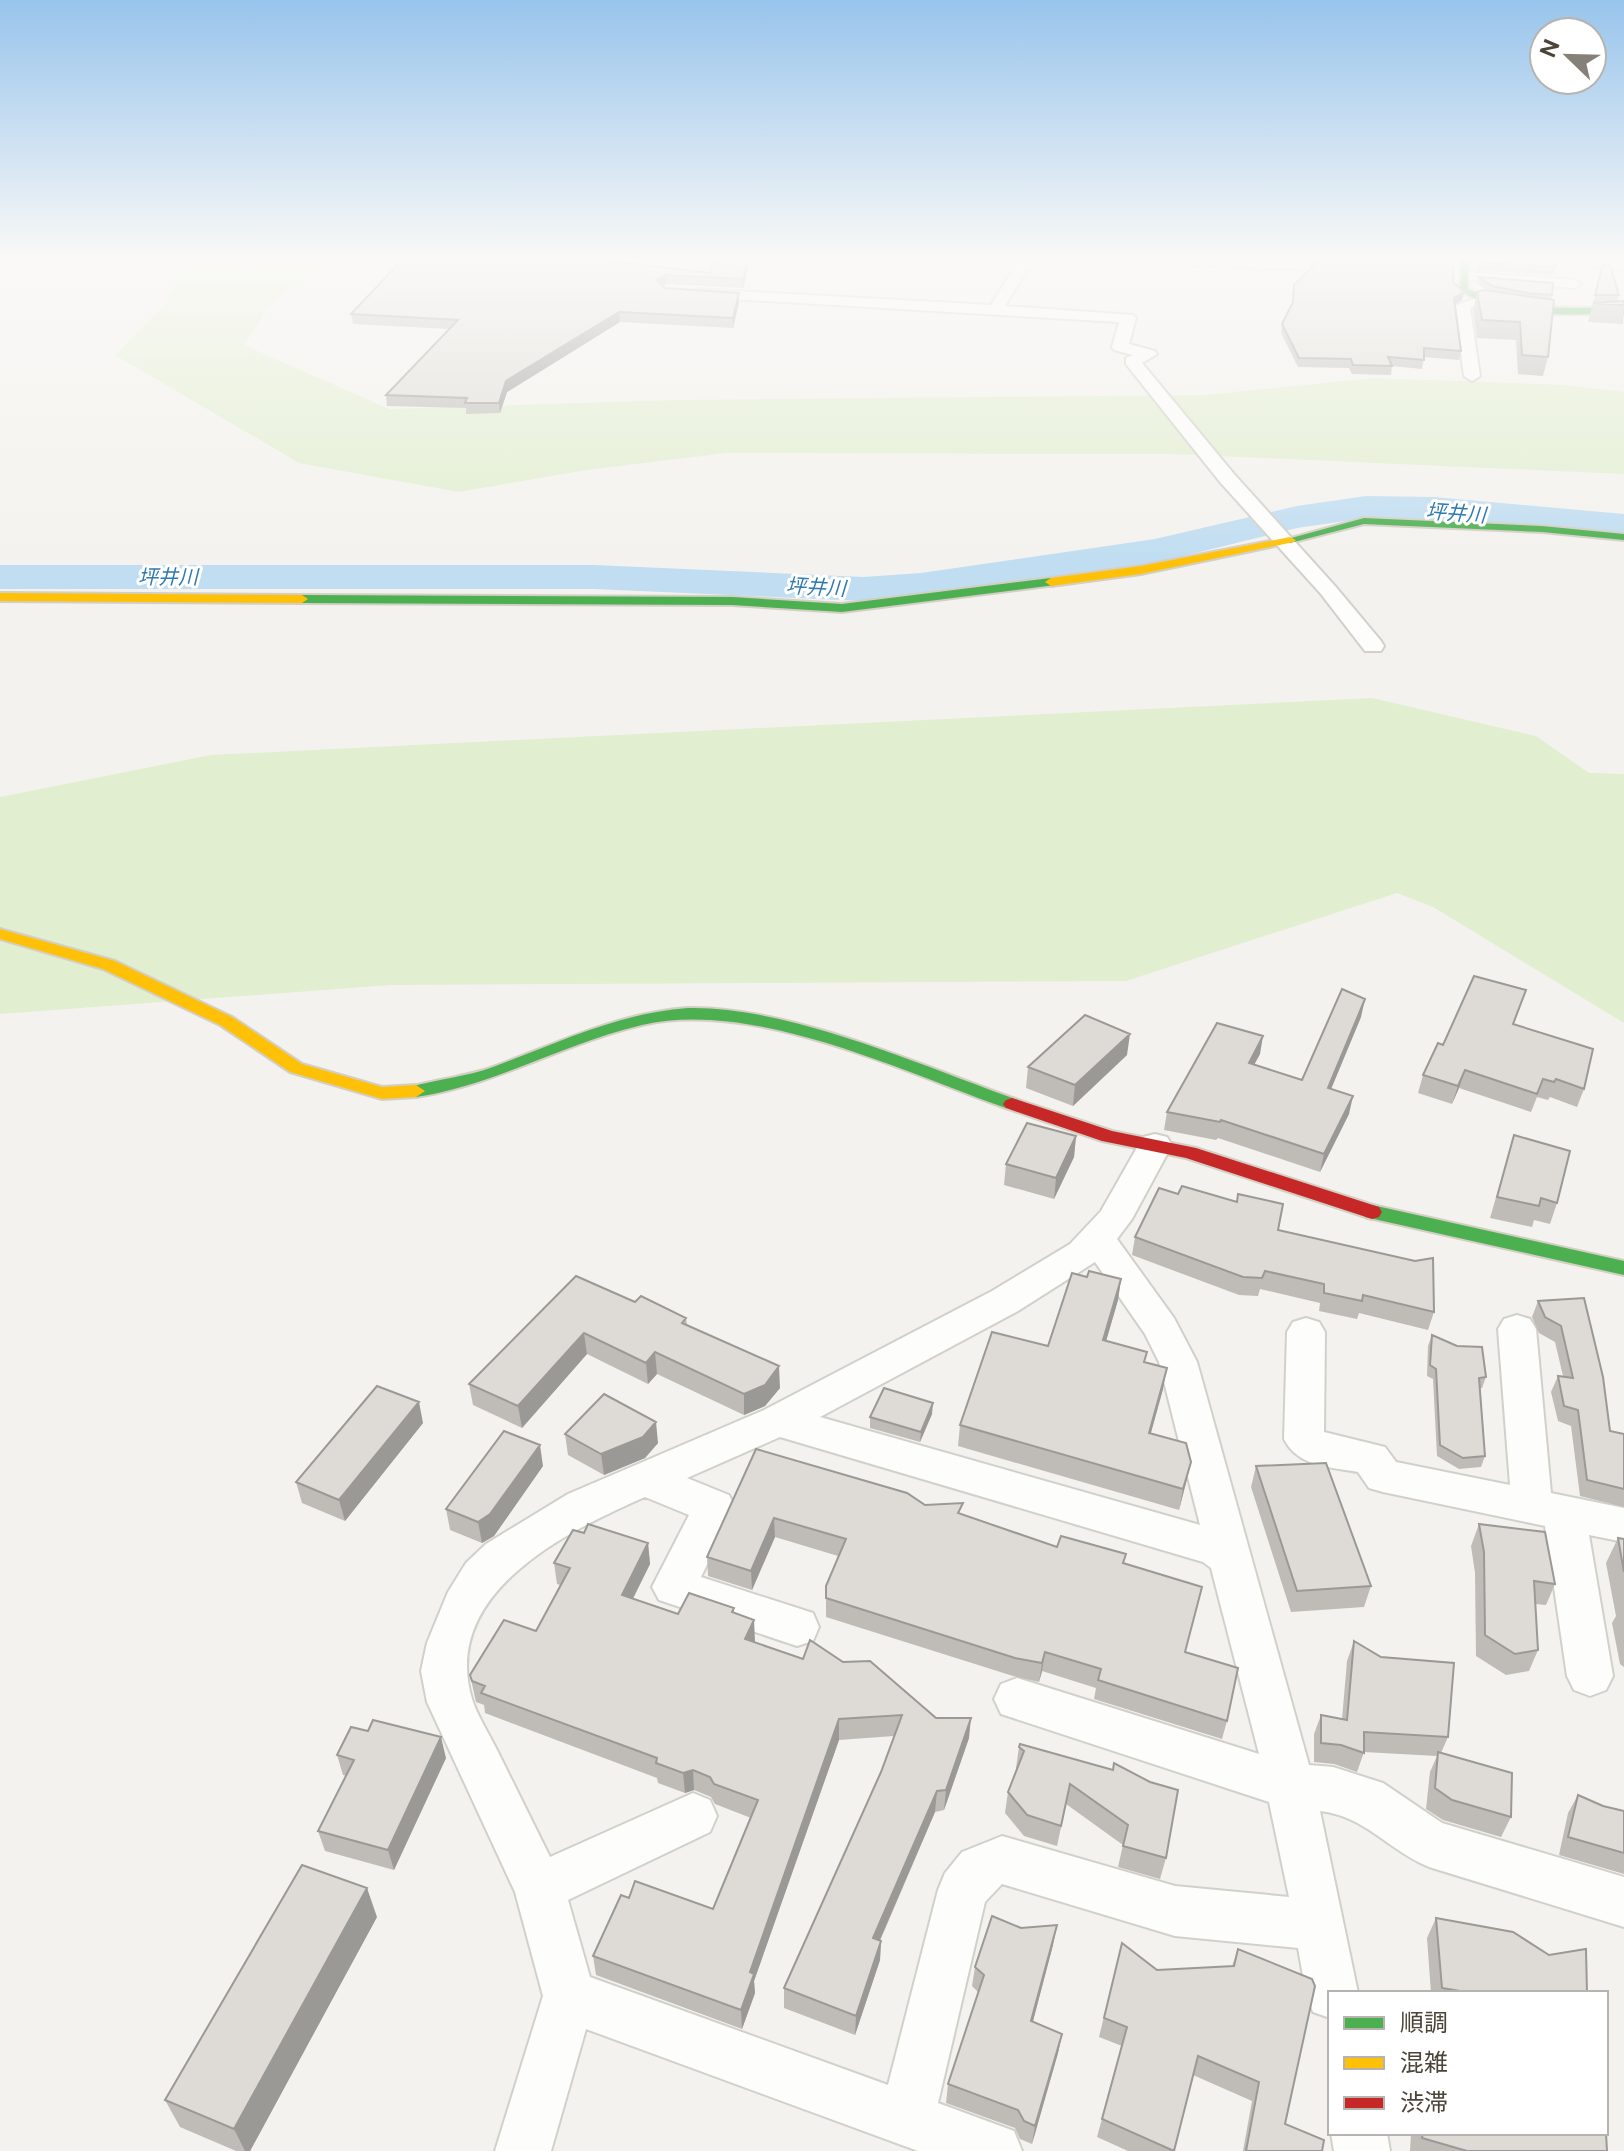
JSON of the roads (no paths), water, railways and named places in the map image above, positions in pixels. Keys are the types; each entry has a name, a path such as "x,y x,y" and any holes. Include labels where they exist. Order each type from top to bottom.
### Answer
{"street":[{"path":"1134,360 1373,646"},
{"path":"1470,360 1472,376"},
{"path":"0,597 732,601 842,608 1141,570 1274,530 1364,521 1542,529 1624,537"},
{"path":"0,934 109,965 226,1021 296,1068 382,1093 423,1090 487,1075 634,1021 678,1014 737,1016 814,1037 1109,1137 1155,1145 1221,1163 1357,1209 1624,1268"},
{"path":"523,2151 569,1996 539,1888 450,1702 444,1671 449,1643 463,1605 481,1576 501,1557 583,1506 778,1421 1005,1301 1083,1253 1114,1219 1155,1145"},
{"path":"1097,1238 1161,1328 1178,1362 1278,1733 1332,1991"},
{"path":"1517,1329 1548,1510 1590,1676"},
{"path":"1306,1332 1304,1439 1316,1448 1371,1458 1383,1476 1624,1525"},
{"path":"778,1421 1217,1548 1230,1559"},
{"path":"647,1480 714,1507 674,1587 797,1627"},
{"path":"1017,1699 1289,1786 1333,1790 1366,1799 1429,1843 1624,1902"},
{"path":"539,1888 693,1816"},
{"path":"907,2117 963,1890 980,1869 1002,1860 1175,1911 1319,1925"},
{"path":"569,1996 994,2151"}],"waterway":[{"name":"坪井川","path":"0,577 594,577 863,589 921,585 1155,551 1297,517 1366,507 1434,508 1624,525"}]}
